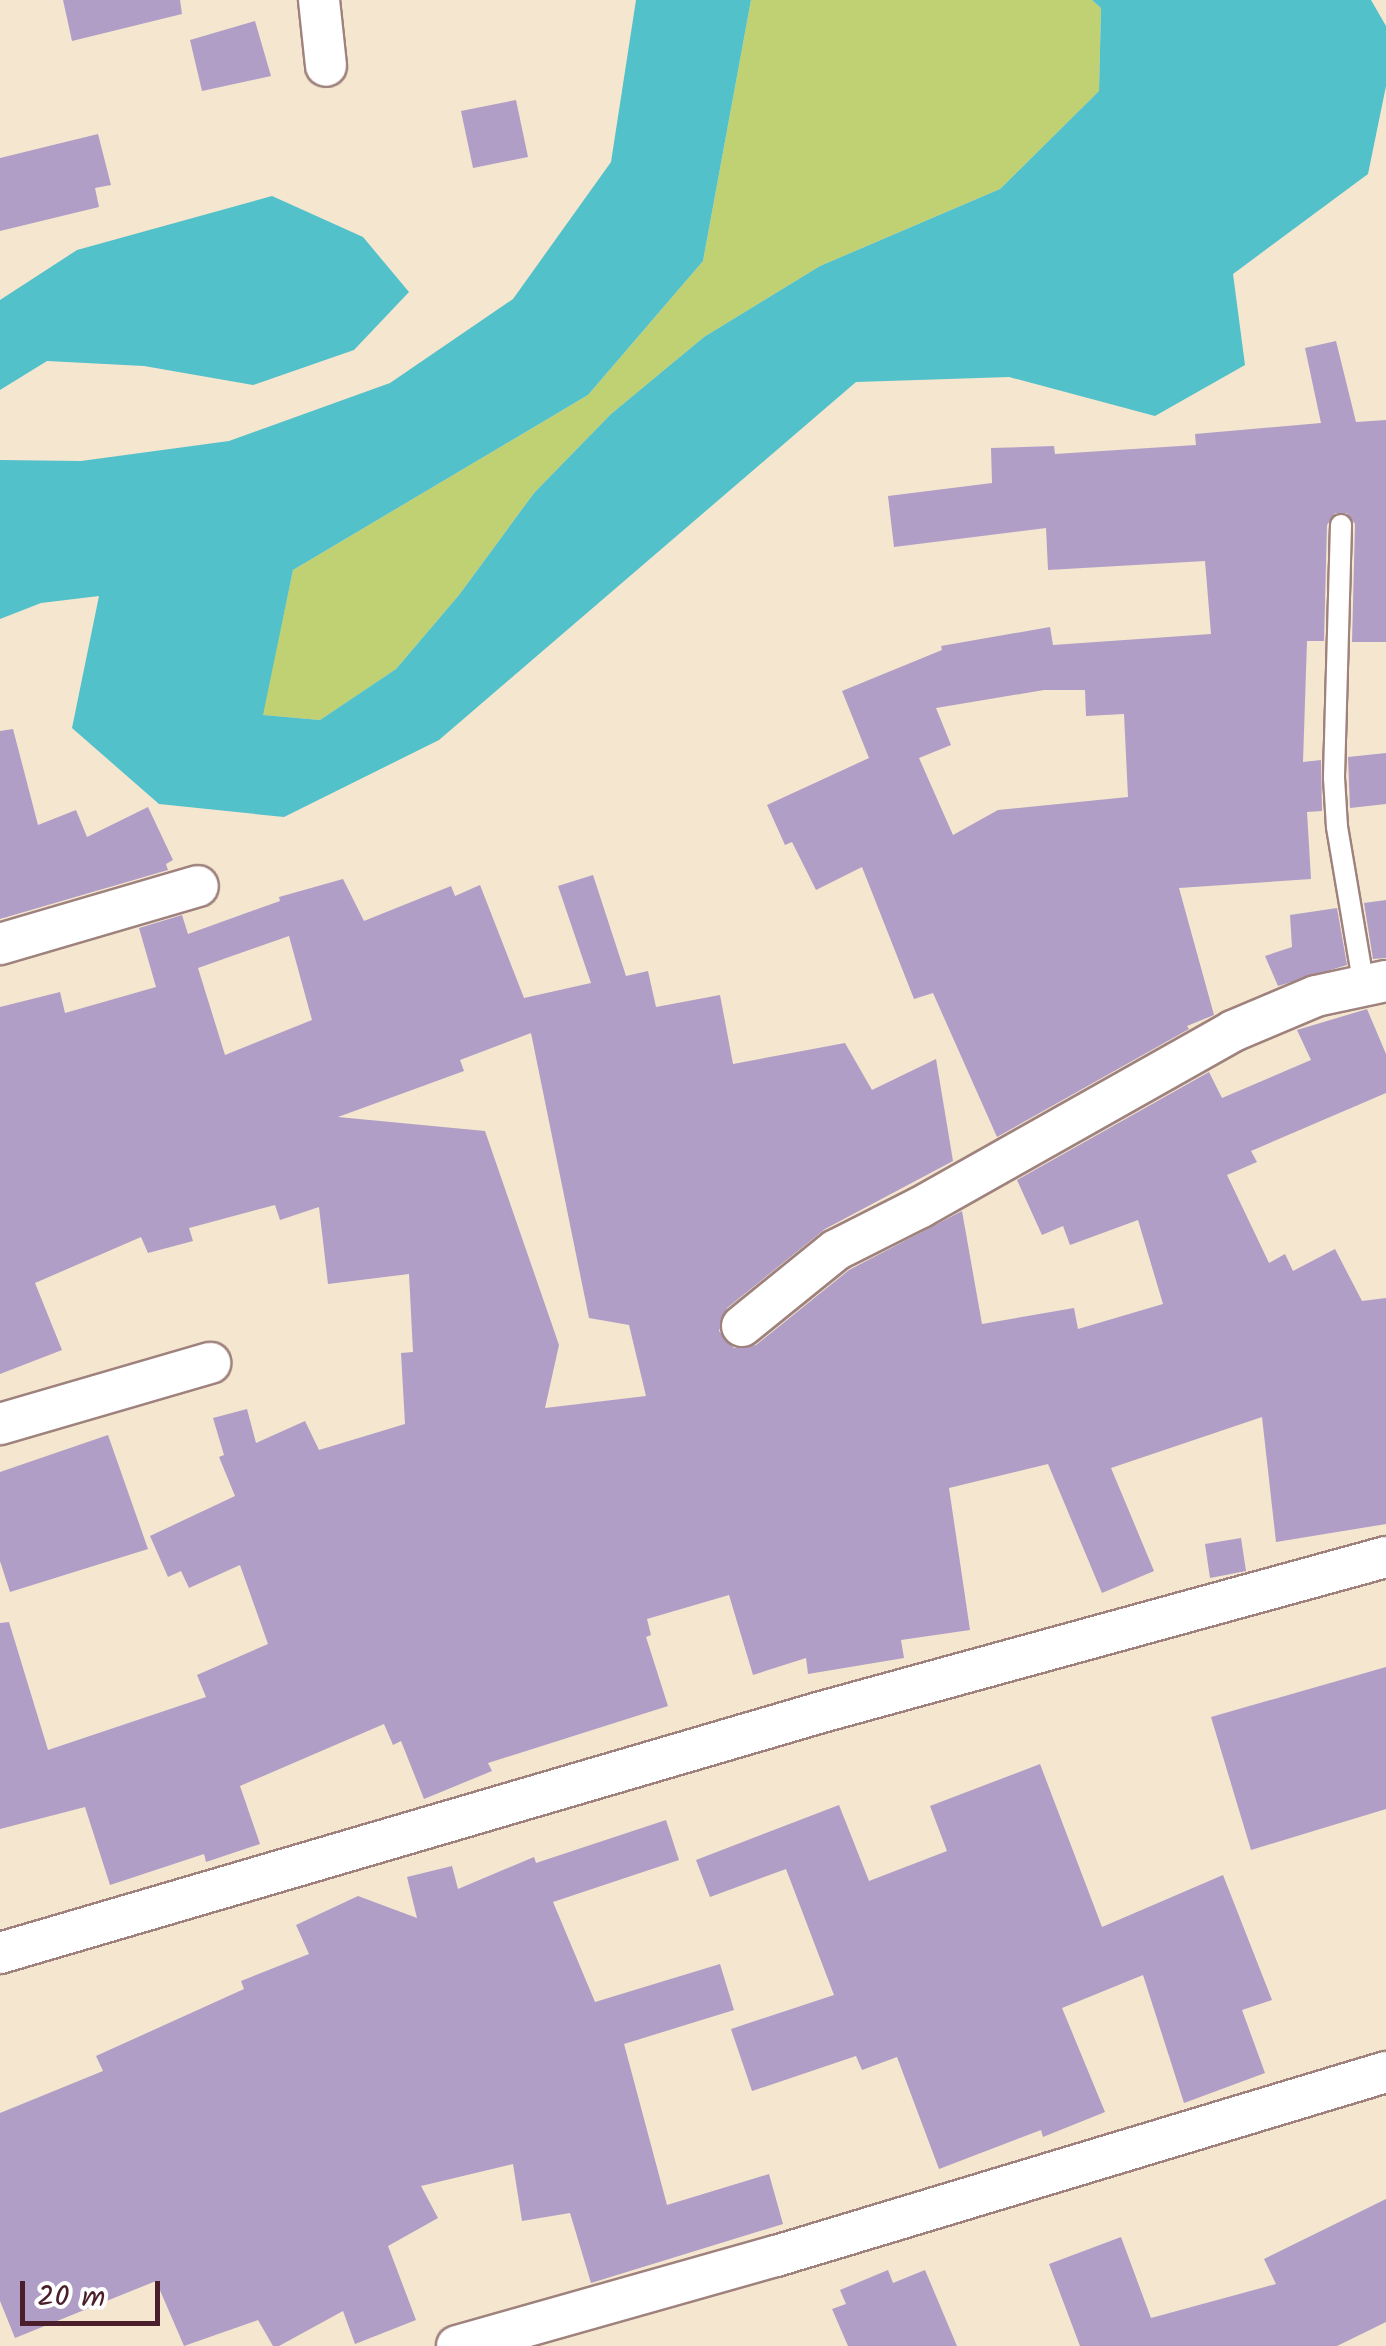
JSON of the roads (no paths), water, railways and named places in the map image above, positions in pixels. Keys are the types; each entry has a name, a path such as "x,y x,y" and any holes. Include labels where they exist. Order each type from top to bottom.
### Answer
{"street":[{"path":"319,0 326,66"},
{"path":"0,944 198,886"},
{"path":"742,1326 836,1250 921,1207 1233,1030 1316,996 1375,984"},
{"path":"0,1424 210,1363"},
{"path":"0,1953 818,1714 1386,1557"},
{"path":"458,2346 776,2256 1386,2072"}],"lane":[{"path":"1341,525 1334,778 1337,827 1375,984"}],"water":[{"path":"636,0 751,0 703,261 588,395 293,570 263,715 320,720 396,669 459,595 534,493 611,414 704,337 820,266 1000,189 1099,91 1101,8 1092,0 1371,0 1386,26 1386,86 1368,174 1233,274 1245,365 1155,416 1009,377 856,382 439,740 284,817 159,804 72,728 99,596 41,603 0,619 0,460 81,461 229,441 390,383 513,299 611,162"},
{"path":"272,196 363,237 409,292 354,350 253,385 144,366 47,361 0,390 0,300 77,250"}]}
